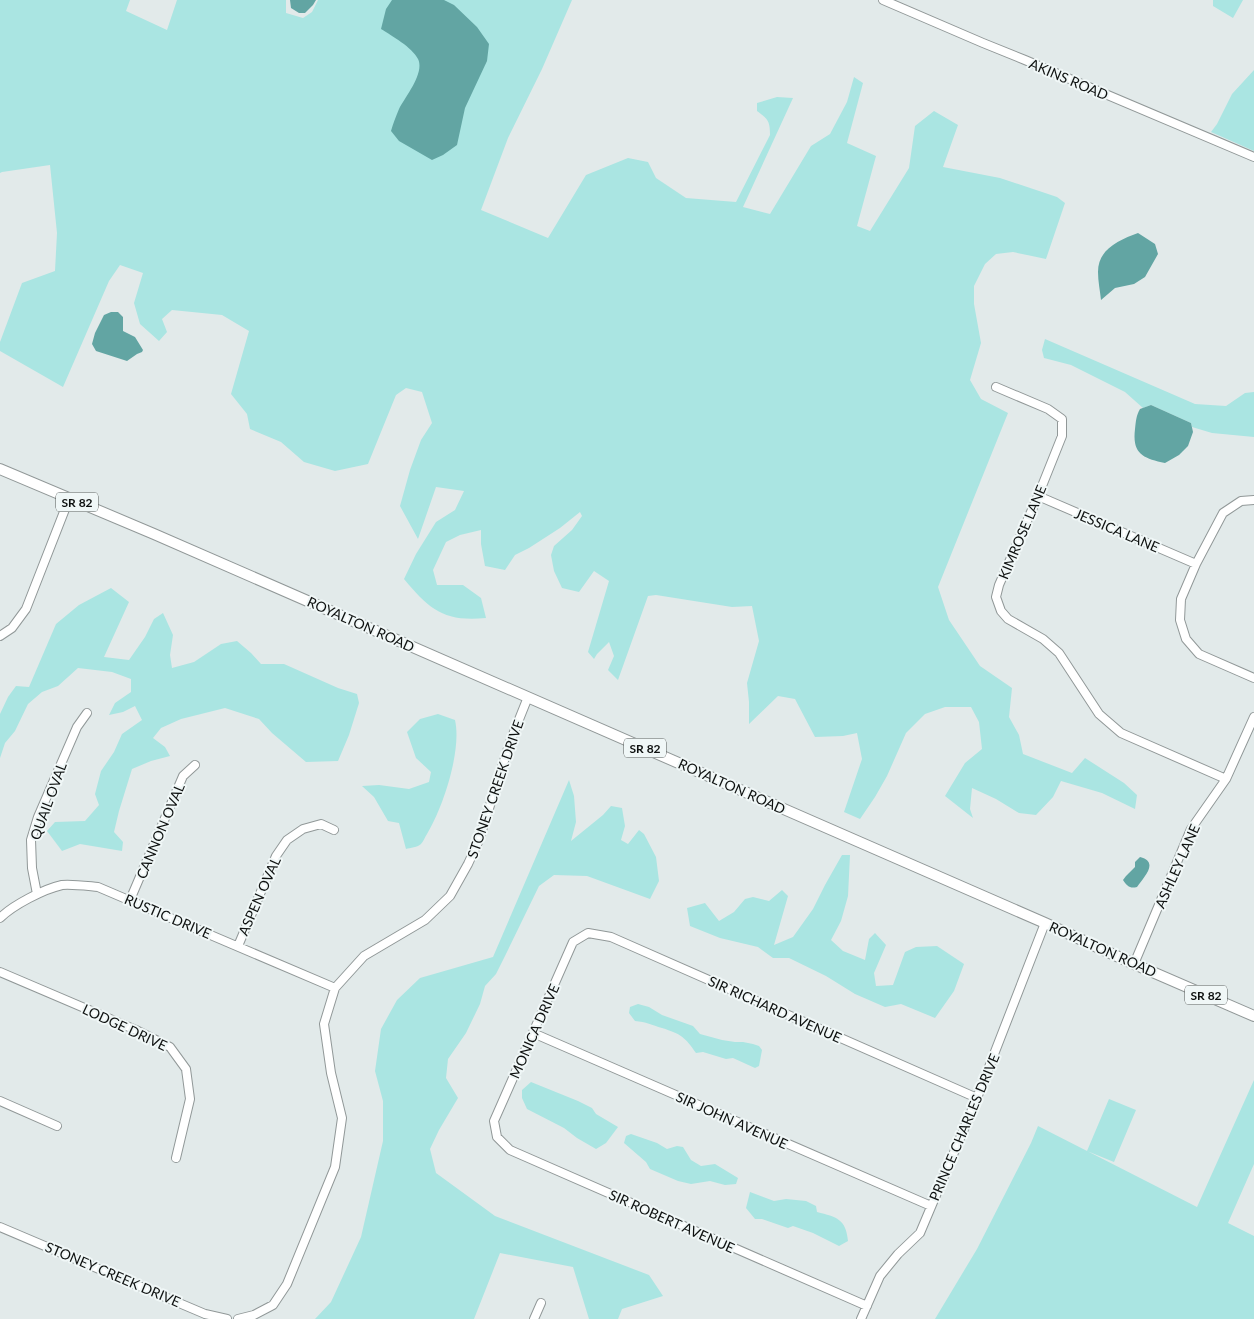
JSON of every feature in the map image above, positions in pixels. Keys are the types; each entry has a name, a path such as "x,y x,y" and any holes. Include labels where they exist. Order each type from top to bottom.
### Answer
{"main road":[{"name":"SR 82","path":"0,469 69,499"},
{"name":"ROYALTON ROAD","path":"69,499 154,534 528,697 1254,1016"}],"street":[{"name":"AKINS ROAD","path":"883,0 1254,157"},
{"name":"KIMROSE LANE","path":"996,387 1048,409 1062,419 1062,436 999,585 996,597 1001,611 1008,619 1043,638 1059,654 1098,714 1121,733 1226,779"},
{"name":"JESSICA LANE","path":"1038,496 1196,564"},
{"path":"0,636 12,628 26,609 69,499"},
{"path":"1254,500 1241,501 1223,513 1196,564 1181,599 1180,620 1186,639 1199,654 1254,678"},
{"name":"STONEY CREEK DRIVE","path":"238,1319 254,1316 273,1304 287,1284 335,1167 342,1118 331,1072 324,1024 335,988 364,956 425,920 450,896 479,840 510,742 528,697"},
{"name":"QUAIL OVAL","path":"38,894 32,868 31,840 38,817 77,727 87,712"},
{"name":"ASHLEY LANE","path":"1134,964 1191,829 1226,779 1254,717"},
{"name":"CANNON OVAL","path":"130,900 183,776 195,765"},
{"name":"ASPEN OVAL","path":"238,946 276,856 287,840 302,829 321,824 334,830"},
{"name":"RUSTIC DRIVE","path":"0,918 18,904 63,885 98,887 335,988"},
{"name":"PRINCE CHARLES DRIVE","path":"861,1319 880,1276 898,1254 920,1233 977,1098 1045,923"},
{"name":"SIR RICHARD AVENUE","path":"573,942 588,933 611,937 977,1098"},
{"name":"MONICA DRIVE","path":"494,1121 573,942"},
{"name":"LODGE DRIVE","path":"0,972 136,1030 170,1047 186,1069 190,1099 176,1158"},
{"name":"SIR JOHN AVENUE","path":"533,1033 931,1206"},
{"path":"0,1101 57,1126"},
{"name":"SIR ROBERT AVENUE","path":"494,1121 497,1137 510,1150 867,1306"},
{"name":"STONEY CREEK DRIVE","path":"0,1227 205,1314 227,1319"},
{"path":"534,1319 541,1303"}],"shaded area":[{"path":"0,0 130,0 126,11 167,30 177,0 286,0 286,13 303,18 312,12 318,0 572,0 542,69 508,138 481,210 548,238 586,175 628,158 648,162 656,178 686,198 736,202 770,135 769,123 757,111 757,103 777,97 793,98 743,207 770,214 811,146 830,134 847,102 854,77 863,83 847,143 876,156 857,226 870,231 909,168 915,126 934,111 958,125 943,167 1000,178 1057,197 1065,203 1046,259 1013,252 996,254 985,264 974,286 974,304 981,343 970,380 981,399 1008,413 938,587 949,620 980,666 1012,688 1009,717 1019,735 1023,754 1072,773 1085,758 1124,783 1137,795 1135,809 1102,793 1061,781 1053,797 1036,815 1019,813 996,799 972,788 970,809 973,818 945,796 965,763 982,749 979,722 971,707 945,707 925,714 906,733 887,776 860,819 844,812 862,759 857,733 843,736 815,737 795,699 778,696 749,724 747,683 759,641 752,606 732,607 656,595 648,596 618,680 608,670 614,656 609,642 594,659 588,652 609,581 594,571 579,592 562,588 554,571 551,555 554,546 572,530 582,516 580,512 560,528 515,555 505,570 485,566 481,544 481,530 460,535 446,542 433,570 437,585 463,585 481,598 486,618 459,618 439,612 422,599 404,579 416,554 436,522 455,510 464,491 436,487 418,539 400,506 421,440 432,423 422,392 406,388 396,395 368,464 335,471 304,462 281,442 250,429 247,414 231,394 249,331 222,315 172,310 162,319 167,332 159,341 140,324 134,303 143,273 120,265 109,281 63,387 0,351 0,342 22,283 55,271 57,233 50,165 0,173"},
{"path":"290,0 316,0 305,13 299,13 291,8"},
{"path":"392,0 444,0 454,5 477,27 489,44 487,61 465,108 457,145 432,160 399,141 391,131 399,109 419,71 418,59 411,50 381,29 386,9"},
{"path":"1213,0 1243,0 1233,18 1213,6"},
{"path":"1254,70 1254,151 1211,132 1232,94"},
{"path":"1138,233 1155,244 1158,254 1145,277 1134,284 1115,288 1101,300 1098,272 1102,257 1117,242"},
{"path":"118,312 123,317 123,331 135,337 143,350 127,361 96,351 92,344 104,315"},
{"path":"1045,339 1195,404 1226,406 1245,393 1254,392 1254,437 1212,433 1192,427 1191,423 1151,405 1143,408 1125,392 1071,365 1044,358 1042,350"},
{"path":"1151,405 1191,423 1193,432 1188,446 1179,455 1165,463 1145,457 1135,444 1136,419 1140,409"},
{"path":"111,588 129,602 104,657 129,660 145,637 154,619 163,613 173,635 170,655 172,668 194,662 221,644 237,641 261,664 284,664 338,688 357,694 359,703 338,761 306,762 272,733 259,719 225,708 181,719 161,728 153,738 165,747 170,756 132,769 114,832 123,842 122,851 80,844 62,851 47,831 55,822 85,821 99,805 95,794 101,771 114,752 122,734 142,720 135,706 123,712 109,715 115,703 131,692 131,679 112,672 78,668 58,686 42,692 28,704 15,731 5,743 0,758 0,714 16,686 29,687 56,624 79,605"},
{"path":"438,714 455,720 456,747 450,778 433,823 421,844 406,849 399,823 388,821 374,797 362,786 379,785 409,789 429,782 431,772 416,758 407,732 420,719"},
{"path":"569,780 574,796 576,822 571,841 603,815 611,806 622,808 625,826 621,840 628,844 639,830 644,834 656,857 659,881 650,899 587,876 554,875 539,886 496,974 485,986 480,1004 466,1033 448,1059 446,1078 458,1098 430,1149 436,1173 495,1216 649,1275 663,1296 622,1309 618,1319 589,1319 573,1267 500,1253 474,1319 315,1319 331,1302 361,1237 383,1141 383,1101 375,1071 381,1029 397,1000 420,978 493,957"},
{"path":"842,855 850,855 848,896 841,921 831,940 843,951 865,960 869,939 875,933 886,945 874,973 876,986 893,985 905,952 916,947 937,946 964,964 954,991 935,1018 901,1004 885,1007 855,994 826,976 789,958 773,958 758,947 720,938 690,926 687,908 705,903 719,921 734,912 745,899 753,897 769,901 782,890 788,896 774,945 793,937 813,909"},
{"path":"1140,857 1146,859 1149,866 1146,875 1135,888 1127,885 1123,880 1135,867 1135,862"},
{"path":"638,1004 693,1026 700,1034 759,1046 762,1050 759,1066 755,1068 733,1058 726,1059 703,1052 696,1053 689,1043 678,1034 635,1021 629,1013 630,1007"},
{"path":"1254,1080 1254,1164 1228,1223 1254,1236 1254,1319 935,1319 977,1249 1038,1126 1197,1207"},
{"path":"531,1082 592,1108 596,1114 618,1127 606,1143 596,1149 564,1128 527,1109 522,1098 522,1090"},
{"path":"1109,1099 1136,1110 1114,1162 1087,1151"},
{"path":"631,1134 657,1143 667,1149 677,1146 683,1147 691,1160 701,1166 715,1164 738,1178 736,1184 725,1185 710,1181 691,1184 678,1181 650,1169 646,1162 624,1143 626,1136"},
{"path":"750,1192 774,1201 786,1199 806,1201 816,1206 817,1212 843,1223 848,1241 839,1246 813,1233 793,1226 788,1228 762,1219 755,1219 746,1208"}]}
